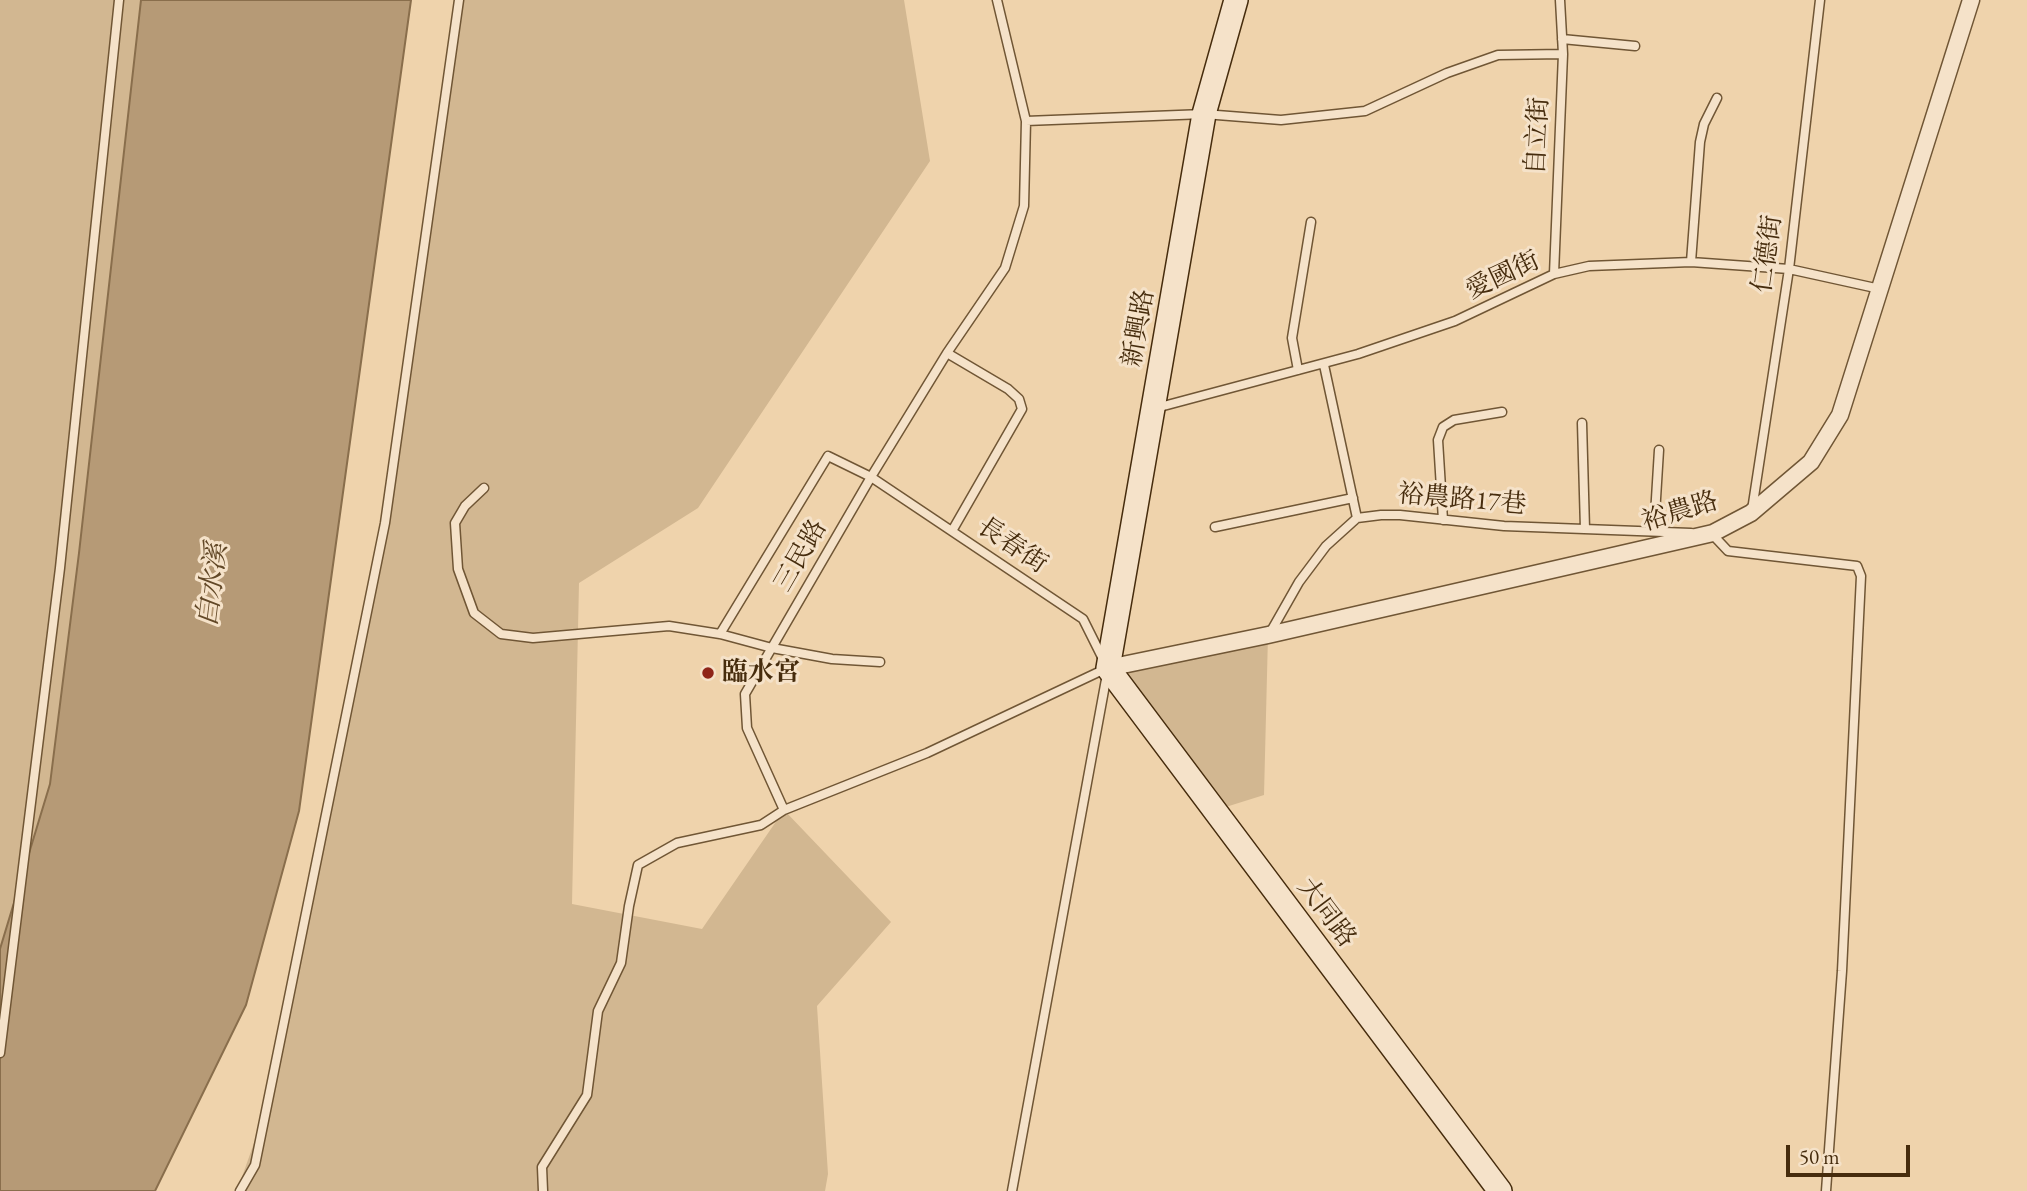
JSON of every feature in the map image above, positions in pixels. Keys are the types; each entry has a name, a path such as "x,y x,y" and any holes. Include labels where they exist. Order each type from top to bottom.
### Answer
{"street":[{"name":"新興路","path":"1108,668 1204,114 1236,0"},
{"name":"裕農路","path":"1108,668 1268,635 1713,533 1751,513 1811,462 1840,415 1970,0"},
{"name":"大同路","path":"1108,668 1500,1191"}],"lane":[{"path":"0,1053 60,568 119,0"},
{"path":"240,1191 255,1165 385,523 459,0"},
{"name":"三民路","path":"784,810 747,728 745,694 871,477 947,353 1005,268 1024,206 1026,121 997,0"},
{"name":"自立街","path":"1553,274 1563,54 1560,0"},
{"name":"仁德街","path":"1751,513 1789,269 1821,0"},
{"path":"1562,39 1635,46"},
{"path":"1026,121 1106,120 1204,114 1281,120 1365,111 1447,73 1498,55 1563,54"},
{"path":"1691,262 1700,142 1704,124 1717,98"},
{"path":"1298,370 1292,338 1311,222"},
{"name":"愛國街","path":"1153,409 1324,365 1455,321 1553,274 1589,266 1691,262 1789,269 1880,290"},
{"path":"947,353 1008,390 1019,399 1022,409 952,531"},
{"path":"1268,635 1299,582 1326,546 1357,518 1324,365"},
{"path":"1443,520 1438,440 1443,427 1454,420 1502,412"},
{"path":"1582,423 1586,529"},
{"path":"1654,531 1658,450"},
{"name":"長春街","path":"720,634 828,456 871,477 1083,619 1108,668"},
{"path":"484,488 465,506 455,523 458,569 474,613 501,634 533,638 669,626 720,634 772,648 832,659 880,662"},
{"path":"1215,527 1353,498"},
{"name":"裕農路17巷","path":"1357,518 1381,515 1504,526 1713,533"},
{"path":"1713,533 1728,551 1857,566 1861,576 1842,971 1826,1191"},
{"path":"542,1191 542,1167 587,1095 598,1011 621,963 638,865 677,843 761,825 784,810 927,753 1108,668"},
{"path":"1012,1191 1108,668"}],"shaded area":[{"path":"0,0 141,0 79,553 50,784 0,949"},
{"path":"454,0 904,0 930,161 698,508 579,583 572,904 702,929 784,810 891,922 817,1006 828,1174 825,1191 237,1191 278,1075 328,823 394,460"},
{"path":"1268,635 1264,795 1213,811 1113,670"}],"water":[{"name":"白水溪","path":"141,0 411,0 299,811 246,1005 155,1191 0,1191 0,949 50,784 79,553"}],"place":[{"name":"臨水宮","path":"708,673"}]}
